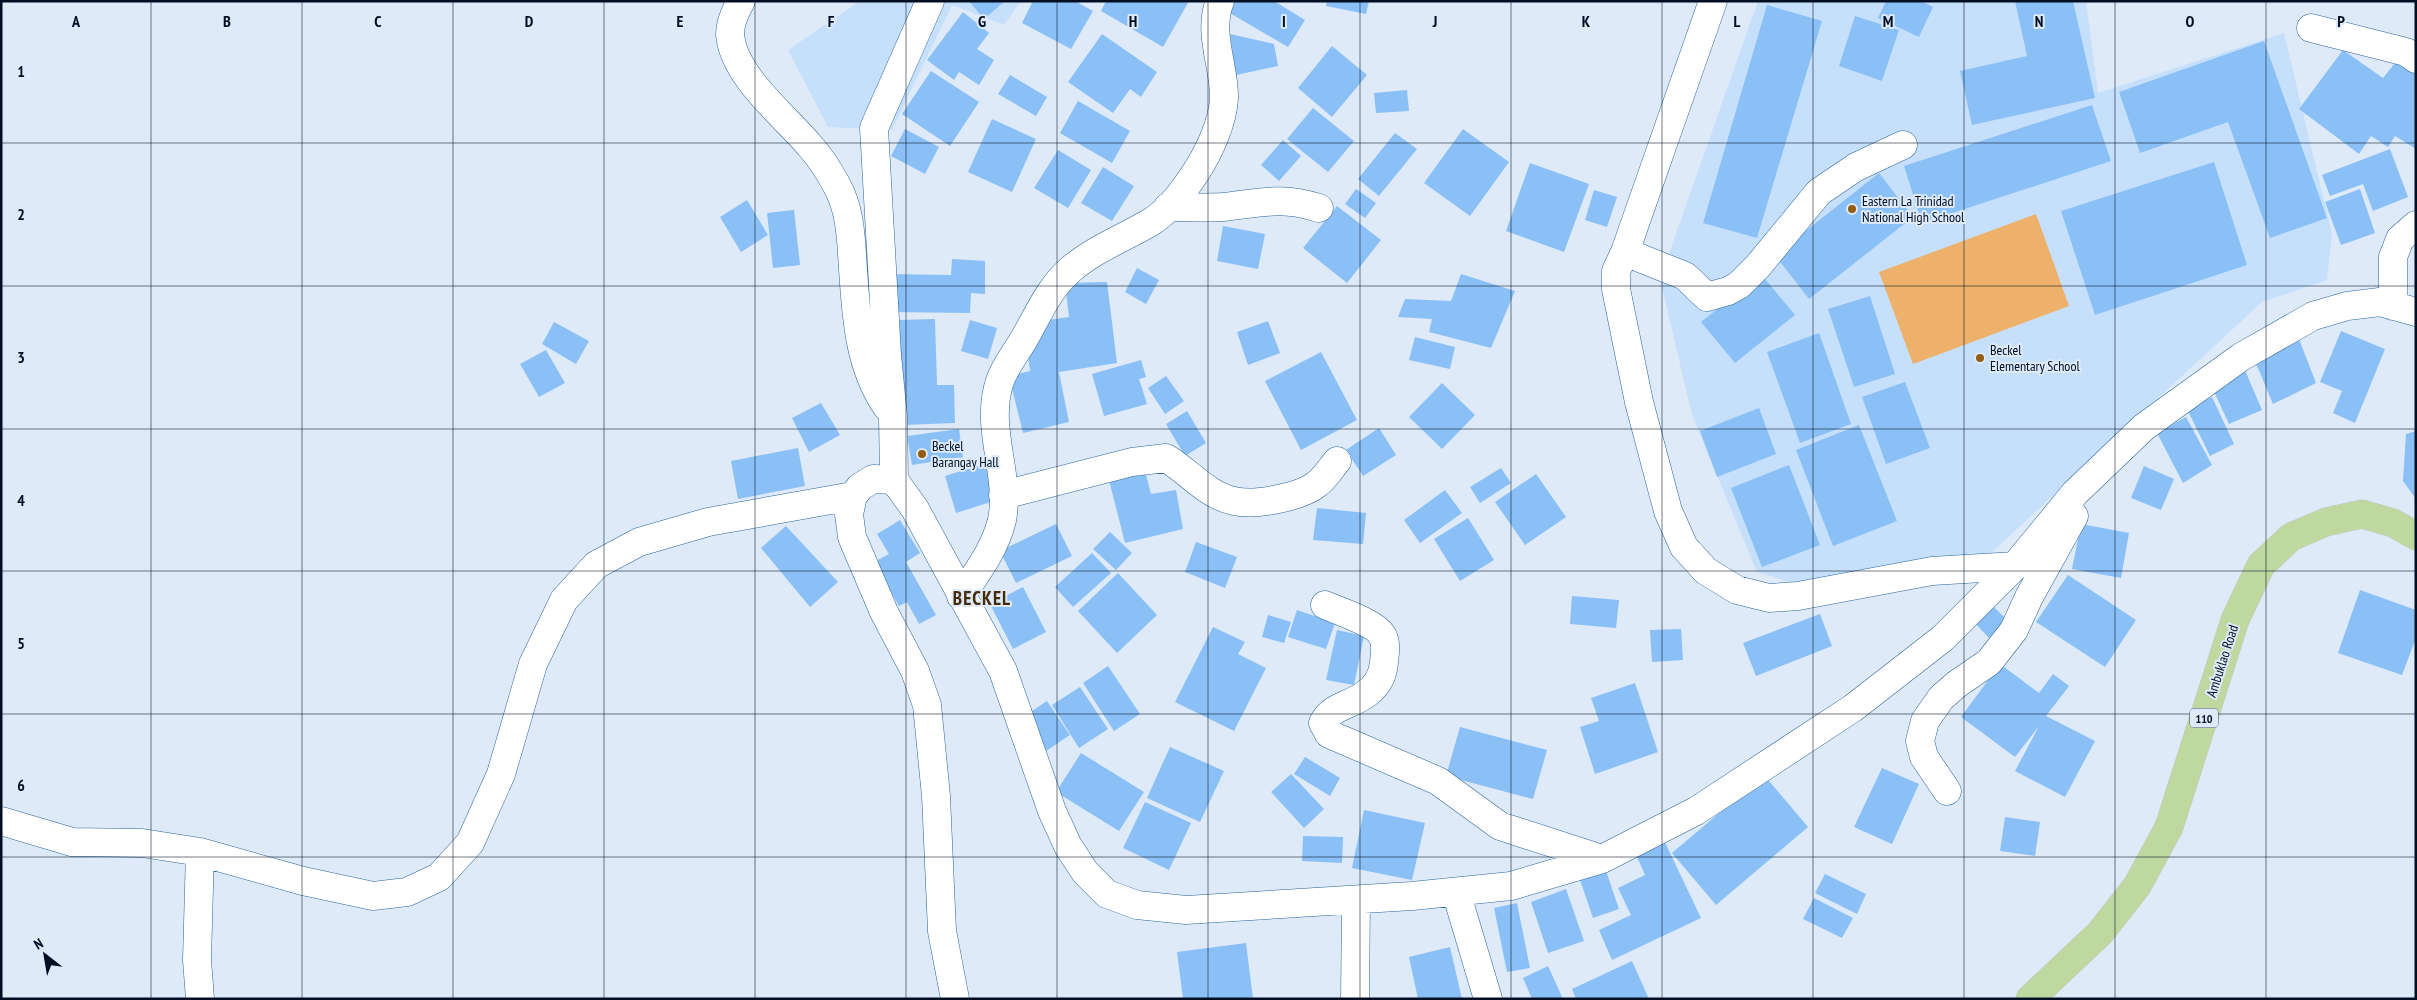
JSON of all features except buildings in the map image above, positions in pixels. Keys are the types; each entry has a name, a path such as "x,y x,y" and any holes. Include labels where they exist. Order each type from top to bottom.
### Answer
{"main road":[{"name":"Ambuklao Road","path":"2030,999 2100,933 2137,886 2169,827 2235,620 2261,565 2291,537 2326,522 2362,514 2393,523 2416,536"}],"street":[{"path":"741,1 730,33 738,62 761,93 812,148 837,185 850,224 856,314 867,368 875,391 893,416"},
{"path":"930,1 874,128 887,356 893,416 894,480 915,509 1003,671 1052,811 1068,846 1085,872 1106,894 1137,905 1186,910 1356,900 1511,886 1602,859 1696,811 1853,708 1943,638 2015,566 2076,493 2144,427 2241,357 2313,316 2347,306 2380,302 2404,309 2393,258 2400,239 2416,225"},
{"path":"961,596 994,547 1002,518 1003,495 995,403 1000,381 1008,364 1053,290 1070,270 1117,239 1152,221 1176,200 1197,170 1218,127 1224,98 1216,44 1220,1"},
{"path":"1713,1 1625,252 1616,271 1616,289 1639,402 1658,480 1668,511 1684,547 1706,571 1737,590 1769,598 1798,596 1932,571 2015,566"},
{"path":"2311,28 2406,52 2416,58"},
{"path":"1625,252 1685,276 1707,296 1728,291 1739,285 1758,266 1819,192 1856,167 1903,145"},
{"path":"1168,207 1221,207 1267,200 1295,201 1319,208"},
{"path":"1003,495 1132,462 1166,458 1212,491 1234,501 1268,500 1300,493 1317,484 1337,460"},
{"path":"894,480 873,479 860,487 853,496 849,514 852,537 884,612 915,671 927,705 936,796 942,931 955,999"},
{"path":"1947,791 1924,758 1920,741 1925,721 1941,698 1957,684 1989,662 2014,630 2034,588 2077,512 2076,493"},
{"path":"1,821 72,842 142,843 200,852 303,880 373,896 407,892 439,877 470,843 501,774 533,664 564,600 596,565 639,542 708,522 853,496"},
{"path":"1325,605 1375,628 1382,635 1385,645 1384,672 1377,684 1355,701 1328,713 1323,723 1329,734 1438,781 1500,826 1602,859"},
{"path":"200,852 197,960 200,999"},
{"path":"1456,892 1488,999"},
{"path":"1355,999 1356,900"}],"shaded area":[{"path":"860,1 1021,1 1004,25 952,5 892,130 828,127 788,50"},
{"name":"Beckel Elementary School","path":"1758,1 2086,1 2098,93 2284,33 2332,234 2327,280 2262,302 1989,555 1808,588 1757,572 1692,415 1660,279"},
{"path":"2036,214 2069,306 1913,364 1879,272"}],"place":[{"name":"Eastern La Trinidad National High School","path":"1852,209"},
{"name":"Beckel Elementary School","path":"1980,358"},
{"name":"Beckel Barangay Hall","path":"922,454"}],"district":[{"name":"BECKEL","path":"982,598"}]}
